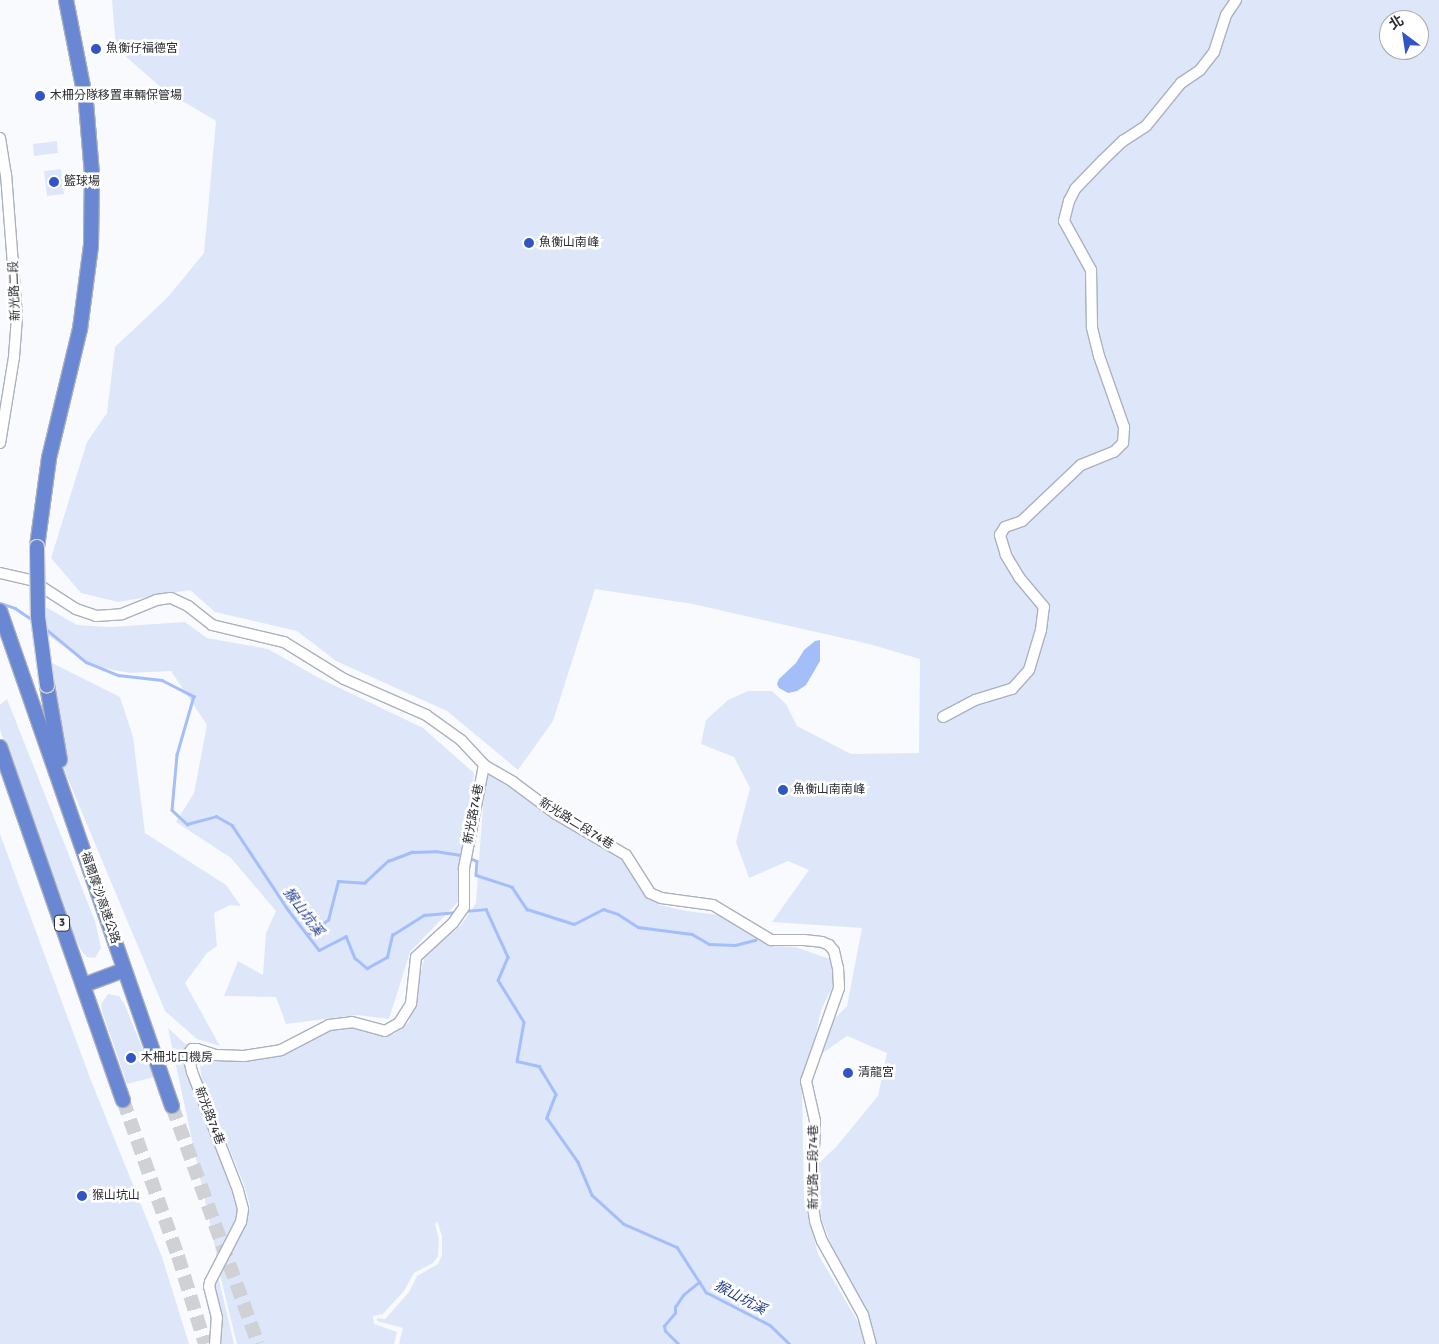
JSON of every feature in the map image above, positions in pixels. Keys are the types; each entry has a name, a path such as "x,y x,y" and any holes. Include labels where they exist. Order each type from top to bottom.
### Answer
{"highway":[{"path":"65,0 86,102 92,182 90,246 80,329 49,458 37,547 38,617 47,685 66,798"},
{"name":"福爾摩沙高速公路","path":"0,611 172,1106"},
{"name":"3","path":"0,748 84,985 122,1100"},
{"path":"84,985 124,970"}],"street":[{"path":"943,716 975,700 1012,689 1029,670 1041,630 1044,607 1019,577 1006,555 1000,535 1005,527 1022,521 1081,465 1114,452 1123,443 1124,428 1099,356 1092,327 1092,270 1064,221 1069,200 1076,189 1103,160 1123,141 1146,126 1181,83 1200,70 1214,52 1226,15 1236,0"},
{"name":"新光路二段","path":"0,138 7,182 17,317 14,357 0,444"},
{"name":"新光路二段74巷","path":"0,573 31,580 76,609 96,616 122,614 156,600 171,598 188,606 212,625 284,642 344,679 426,714 461,740 484,765 513,782 556,814 621,852 650,893 661,898 713,905 772,940 822,942 829,945 834,951 838,968 839,988 806,1081 815,1121 812,1201 815,1222 822,1241 862,1315 871,1344"},
{"name":"新光路74巷","path":"215,1344 217,1318 209,1287 210,1282 241,1222 243,1210 192,1072 188,1059 190,1051 198,1049 225,1057 281,1050 294,1045 319,1029 345,1022 358,1023 379,1030 392,1029 404,1016 411,1004 416,957 462,911 464,868 484,765"}],"shaded area":[{"path":"112,0 1439,0 1439,1344 875,1344 861,1300 838,1262 816,1205 820,1162 836,1147 878,1096 887,1053 847,1036 820,1055 827,1026 847,1006 862,928 772,922 809,870 788,861 749,878 736,842 750,788 734,757 701,744 706,720 728,700 748,691 772,691 786,704 797,726 851,754 919,753 920,659 869,644 693,604 595,589 553,721 518,770 447,711 336,661 297,631 215,612 190,590 118,602 81,593 51,558 87,442 107,413 115,347 168,297 204,253 216,121 164,90 116,48"},
{"path":"57,141 58,153 34,156 33,144"},
{"name":"籃球場","path":"61,169 64,194 47,196 44,171"},
{"path":"37,602 77,625 110,627 185,622 207,638 268,649 319,678 423,728 474,773 459,901 410,952 389,1019 357,1015 286,1024 276,997 224,996 238,961 263,975 266,933 276,911 231,858 176,822 194,793 207,725 171,671 130,673 92,666 36,627"},
{"path":"38,656 120,697 133,737 145,833 226,885 241,906 230,905 214,913 217,946 207,953 185,983 220,1046 197,1039 165,1011 63,767"},
{"path":"7,699 95,921 101,948 95,958 87,957 81,950 70,928 0,730 0,705"},
{"path":"488,772 529,801 617,855 660,905 686,911 727,916 774,946 795,947 830,959 835,982 821,1010 809,1068 802,1086 804,1200 818,1254 871,1344 399,1344 403,1328 377,1321 377,1318 385,1319 409,1292 417,1276 438,1264 442,1255 442,1236 437,1221 435,1224 439,1239 438,1256 433,1263 414,1273 404,1291 383,1314 373,1316 374,1324 397,1332 394,1344 237,1344 220,1275 247,1219 250,1206 244,1185 202,1081 199,1058 245,1062 290,1051 334,1029 353,1027 372,1033 394,1034 409,1022 425,955 461,925 476,903 483,805"},
{"path":"0,834 90,1078 162,1257 189,1344 0,1344"},
{"path":"108,994 119,996 124,1003 154,1077 127,1084 102,1011 101,1004"},
{"path":"168,1028 191,1049 193,1078 244,1207 219,1266"},
{"path":"218,1276 234,1344 221,1344 223,1318 214,1287"}],"water":[{"path":"820,640 820,661 806,685 797,691 788,693 779,688 777,684 779,679 796,663 804,650 815,641"}],"waterway":[{"name":"猴山坑溪","path":"0,603 15,608 33,620"},
{"name":"猴山坑溪","path":"46,629 86,662 118,675 162,680 194,696 177,755 172,810 187,824 216,816 232,825 289,911 319,950 346,936 355,958 367,968 387,957 392,935 424,915 457,912"},
{"path":"307,935 328,920 338,881 364,883 388,861 412,852 435,851 459,855"},
{"path":"472,859 477,861 476,875 512,887 527,909 574,924 603,909 618,914 638,927 692,934 709,944 735,945 755,940"},
{"name":"猴山坑溪","path":"465,911 486,909 508,957 498,980 524,1022 517,1061 539,1066 556,1094 547,1118 578,1162 592,1195 624,1224 677,1247 706,1292 770,1325 790,1344"},
{"path":"678,1344 665,1331 664,1326 675,1313 675,1307 683,1295 699,1282"}],"tunnel":[{"path":"123,1100 178,1256 205,1344"},
{"path":"172,1106 258,1344"}],"place":[{"name":"魚衡仔福德宮","path":"96,49"},
{"name":"木柵分隊移置車輛保管場","path":"40,96"},
{"name":"籃球場","path":"54,182"},
{"name":"魚衡山南峰","path":"529,243"},
{"name":"魚衡山南南峰","path":"783,790"},
{"name":"木柵北口機房","path":"131,1058"},
{"name":"清龍宮","path":"848,1073"},
{"name":"猴山坑山","path":"82,1196"}]}
